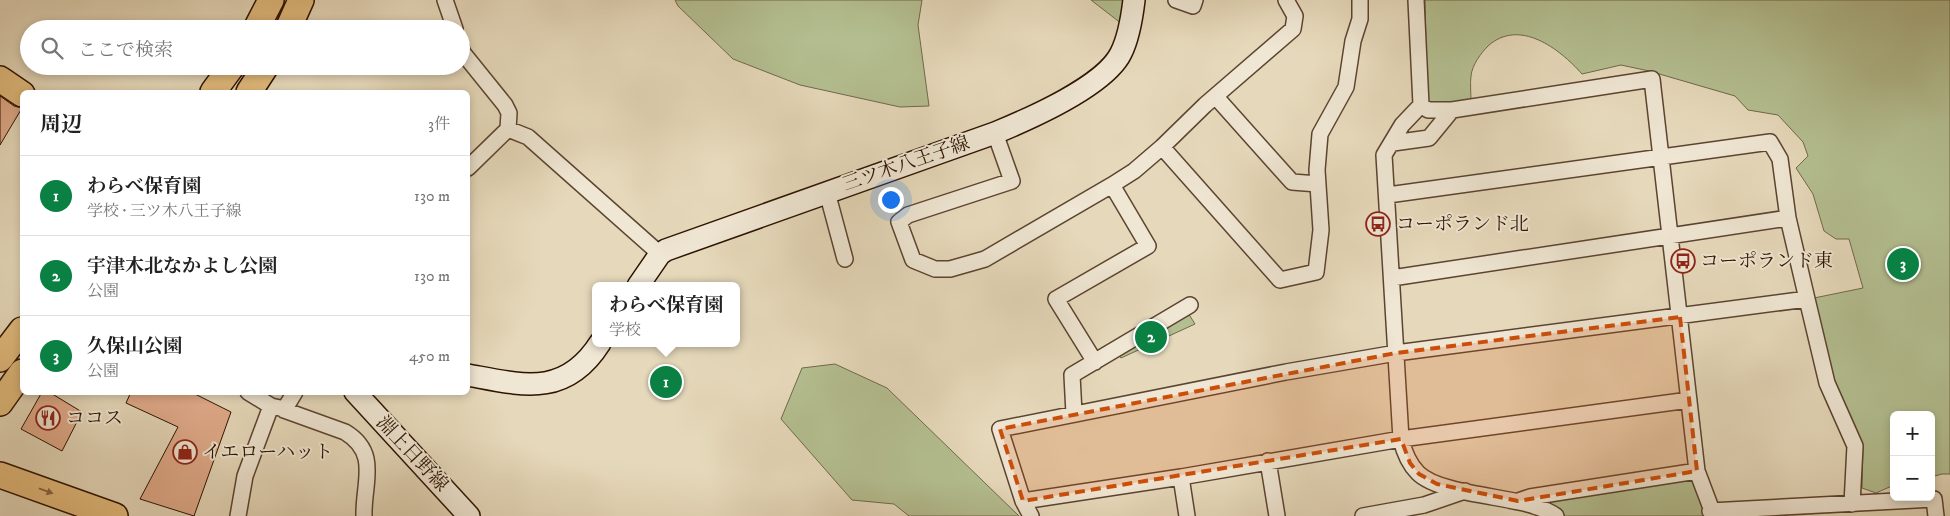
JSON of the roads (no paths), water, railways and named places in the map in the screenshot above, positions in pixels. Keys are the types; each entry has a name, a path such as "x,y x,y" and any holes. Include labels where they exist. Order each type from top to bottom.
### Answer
{"highway":[{"path":"261,20 271,0"},
{"path":"292,20 301,0"},
{"path":"214,90 225,75"},
{"path":"250,90 260,75"},
{"path":"0,79 20,93"},
{"path":"0,359 20,333"},
{"path":"0,403 20,375"},
{"path":"0,475 115,516"}],"main road":[{"name":"三ツ木八王子線","path":"660,254 666,250 1020,123 1066,98 1109,69 1121,53 1127,37 1134,0"},
{"path":"641,282 660,254"},
{"path":"470,375 519,384 543,385 554,382 578,369 587,362 597,347"},
{"name":"淵上日野線","path":"358,395 469,516"}],"street":[{"path":"445,0 452,20"},
{"path":"1176,0 1193,6 1195,0"},
{"path":"995,133 1012,181 908,215 899,222 913,260 935,269 950,269 985,259 1134,171 1293,29 1295,16 1286,0"},
{"path":"1162,147 1280,280 1316,272 1321,230 1318,184 1320,134 1346,86 1353,41 1360,19 1360,0"},
{"path":"1416,0 1421,105 1402,125 1384,154 1388,195 1401,439 1410,463 1419,474 1436,484 1518,501 1550,511 1556,516"},
{"path":"470,62 505,105 509,113 508,129 470,166"},
{"path":"1421,105 1428,110 1452,110 1652,79 1697,471 1712,514 1934,499 1936,516"},
{"path":"1216,97 1292,182 1318,184"},
{"path":"1392,143 1429,138 1452,110"},
{"path":"508,129 528,137 660,254"},
{"path":"1388,195 1770,142 1780,159 1788,218 1827,383 1855,446 1852,504"},
{"path":"1095,362 1056,299 1148,246 1112,185"},
{"path":"827,192 845,259"},
{"path":"1392,278 1788,218"},
{"path":"1031,516 1023,501 1000,429 1286,372 1396,353 1807,299"},
{"path":"1074,414 1072,375 1190,305"},
{"path":"254,395 278,408 346,432 361,444 366,452 368,470 364,516"},
{"path":"238,516 245,476 278,408 291,395"},
{"path":"1023,501 1181,477 1401,439 1689,400"},
{"path":"1268,461 1277,516"},
{"path":"1518,501 1530,497 1697,471"},
{"path":"1181,477 1187,516"},
{"path":"1363,516 1424,505 1466,491"}],"place":[{"name":"コーポランド北","path":"1378,224"},
{"name":"コーポランド東","path":"1683,261"},
{"name":"久保山公園","path":"1903,264"},
{"name":"宇津木北なかよし公園","path":"1151,337"},
{"name":"わらべ保育園","path":"666,382"},
{"name":"ココス","path":"48,418"},
{"name":"イエローハット","path":"185,452"}]}
